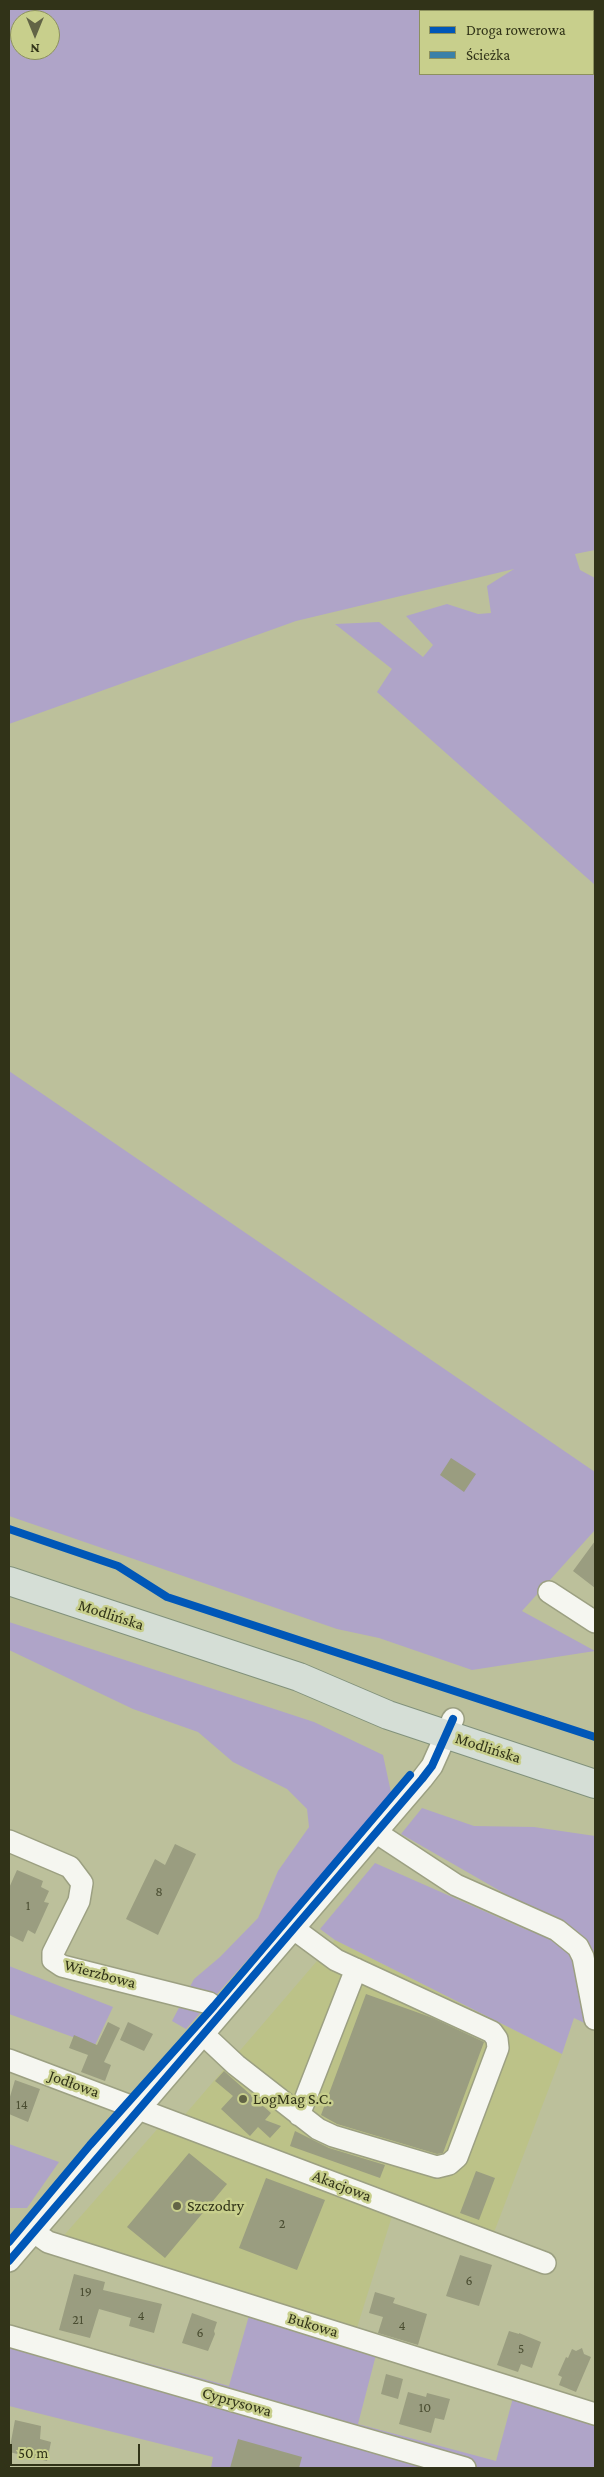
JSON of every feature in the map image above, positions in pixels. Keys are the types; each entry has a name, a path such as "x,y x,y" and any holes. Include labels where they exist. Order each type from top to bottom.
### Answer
{"main road":[{"name":"Modlińska","path":"9,1581 299,1677 388,1715 450,1727 595,1766"},
{"name":"Modlińska","path":"450,1727 595,1784"}],"street":[{"path":"549,1592 595,1622"},
{"path":"9,2261 377,1833 432,1766 450,1727"},
{"path":"377,1833 456,1884 558,1930 578,1947 583,1957 595,2019"},
{"name":"Wierzbowa","path":"9,1841 70,1867 82,1883 79,1901 53,1952 53,1960 62,1966 209,2003 222,2012"},
{"path":"203,2034 236,2066 318,2129 333,2136 437,2167 449,2164 457,2157 498,2048 497,2039 492,2032 328,1955 294,1929"},
{"path":"299,2115 356,1969"},
{"name":"Jodłowa","path":"9,2060 140,2108"},
{"name":"Akacjowa","path":"140,2108 167,2120 545,2263"},
{"name":"Bukowa","path":"34,2232 48,2242 595,2414"},
{"name":"Cyprysowa","path":"9,2336 465,2468"}],"shaded area":[{"path":"9,9 491,9 494,10 419,10 419,75 594,75 595,54 595,550 575,554 580,570 595,578 595,885 377,692 392,669 335,624 379,622 423,657 433,645 406,616 447,604 478,614 491,613 487,586 514,569 296,621 9,724"},
{"path":"9,1071 595,1472 595,1530 522,1611 595,1651 472,1670 379,1638 337,1629 9,1516"},
{"path":"9,1622 314,1722 383,1755 392,1797 186,2029 172,2021 194,1979 220,1957 258,1918 278,1871 309,1827 307,1809 287,1789 233,1762 198,1732 133,1709 9,1650"},
{"path":"422,1808 474,1826 534,1827 595,1836 595,2028 574,2018 562,2054 335,1940 320,1929 375,1863 527,1930 575,1934 401,1834"},
{"path":"335,1940 562,2054 493,2235 182,2118"},
{"path":"9,1966 113,2007 95,2045 9,2014"},
{"path":"160,2126 393,2213 355,2334 59,2241"},
{"path":"9,2144 59,2162 27,2208 9,2208"},
{"path":"250,2312 377,2351 358,2424 496,2461 514,2394 595,2420 595,2468 211,2468 213,2457 9,2406 9,2325 229,2386"}],"building":[{"path":"451,1458 476,1474 464,1492 440,1475"},
{"path":"595,1541 595,1588 573,1571"},
{"path":"175,1844 196,1854 158,1935 126,1919 155,1859 165,1865"},
{"path":"17,1870 43,1881 41,1887 49,1891 44,1902 49,1903 35,1934 28,1930 23,1942 9,1935 9,1888"},
{"path":"366,1994 433,2018 484,2042 443,2153 437,2154 337,2124 321,2115"},
{"path":"108,2022 120,2028 104,2062 111,2065 105,2081 81,2072 88,2055 69,2048 74,2035 97,2045"},
{"path":"128,2022 153,2034 144,2051 120,2040"},
{"path":"224,2071 271,2113 265,2120 281,2126 270,2138 258,2127 250,2136 221,2109 233,2096 215,2081"},
{"path":"15,2080 40,2089 28,2122 9,2114 9,2100"},
{"path":"295,2131 329,2148 385,2165 380,2178 290,2146"},
{"name":"Szczodry","path":"189,2153 227,2184 165,2258 127,2227"},
{"path":"476,2171 495,2178 479,2220 460,2213"},
{"path":"266,2178 325,2200 297,2270 239,2248"},
{"path":"460,2255 492,2265 479,2306 446,2296"},
{"path":"74,2274 105,2282 103,2290 162,2304 154,2333 129,2326 131,2318 99,2309 90,2338 59,2330"},
{"path":"375,2292 395,2298 393,2303 427,2314 418,2345 378,2333 383,2317 369,2313"},
{"path":"192,2313 217,2322 215,2334 208,2351 182,2343"},
{"path":"509,2331 541,2342 532,2368 521,2364 518,2372 497,2365"},
{"path":"582,2348 584,2354 591,2357 576,2392 559,2385 562,2377 558,2375 572,2349 576,2351"},
{"path":"386,2374 403,2379 398,2399 381,2394"},
{"path":"408,2392 426,2397 427,2393 450,2399 444,2420 435,2418 431,2433 399,2424"},
{"path":"15,2420 41,2426 40,2439 51,2442 47,2461 9,2452"},
{"path":"238,2439 302,2457 299,2468 230,2468"}],"cycle path":[{"path":"9,1529 118,1566 167,1597 595,1737"},
{"path":"9,2261 422,1779 432,1766 453,1719"},
{"path":"9,2242 90,2145 214,2006 410,1775"}],"place":[{"name":"LogMag S.C.","path":"243,2099"},
{"name":"Szczodry","path":"177,2206"}]}
